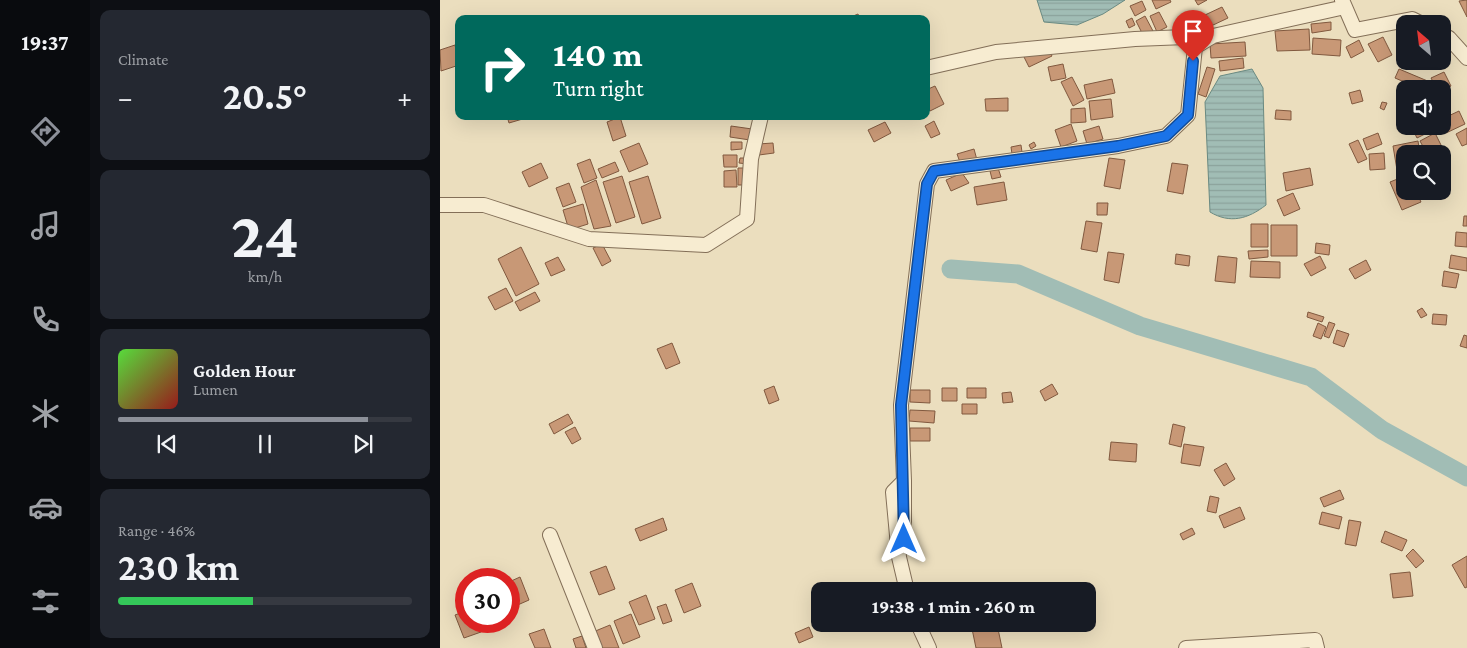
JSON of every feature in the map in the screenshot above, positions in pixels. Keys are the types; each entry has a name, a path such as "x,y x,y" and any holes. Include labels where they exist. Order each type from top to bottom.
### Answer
{"street":[{"path":"930,67 996,52 1134,39 1213,36 1343,3 1355,30 1396,22"},
{"path":"907,582 901,405 927,184 934,171 1118,146 1166,136 1188,115 1195,47 1213,36"},
{"path":"1451,40 1467,58"},
{"path":"440,205 484,205 589,239 706,244 747,219 751,159 759,120"},
{"path":"550,535 595,648"},
{"path":"923,632 930,648"},
{"path":"1186,648 1315,640 1317,648"}],"water":[{"path":"1037,0 1125,0 1103,14 1077,25 1044,22"},
{"path":"1252,69 1263,88 1266,205 1246,217 1225,218 1210,212 1205,102 1220,76"}],"building":[{"path":"1152,0 1170,0 1171,2 1156,9"},
{"path":"1195,0 1207,0 1198,5"},
{"path":"1467,0 1467,17 1459,1"},
{"path":"1142,1 1146,10 1135,16 1130,6"},
{"path":"1222,7 1228,18 1211,26 1205,15"},
{"path":"1159,12 1167,27 1157,32 1150,16"},
{"path":"1145,16 1153,31 1143,35 1136,21"},
{"path":"1195,17 1201,28 1184,36 1178,25"},
{"path":"1132,18 1135,25 1129,28 1126,21"},
{"path":"1331,22 1331,30 1312,33 1311,24"},
{"path":"1309,29 1310,50 1277,51 1275,31"},
{"path":"1383,37 1392,55 1378,62 1368,44"},
{"path":"1313,38 1341,40 1340,56 1312,54"},
{"path":"1359,40 1364,51 1351,58 1346,47"},
{"path":"1045,42 1052,56 1029,67 1022,53"},
{"path":"1245,42 1246,56 1211,58 1210,44"},
{"path":"455,45 455,66 441,71 440,50"},
{"path":"1243,58 1244,68 1220,71 1219,61"},
{"path":"1063,64 1066,78 1051,81 1048,67"},
{"path":"1207,67 1215,69 1206,97 1198,94"},
{"path":"1399,70 1401,70 1425,80 1400,80 1395,78"},
{"path":"1444,72 1448,80 1432,80 1431,78"},
{"path":"1072,77 1084,100 1073,106 1061,82"},
{"path":"1112,79 1115,93 1087,99 1084,85"},
{"path":"935,86 944,104 930,111 930,88"},
{"path":"1360,90 1363,101 1352,104 1349,93"},
{"path":"1008,98 1008,111 986,111 985,99"},
{"path":"1111,99 1113,117 1091,120 1089,101"},
{"path":"1382,102 1387,103 1384,110 1380,108"},
{"path":"1085,108 1086,122 1071,123 1071,109"},
{"path":"1276,110 1291,111 1291,120 1275,119"},
{"path":"1459,111 1465,124 1451,131 1451,115"},
{"path":"508,120 519,120 509,123"},
{"path":"621,120 626,136 613,141 607,122"},
{"path":"934,121 940,134 931,138 925,126"},
{"path":"885,122 891,133 874,142 868,130"},
{"path":"1071,124 1077,141 1061,147 1055,130"},
{"path":"731,126 752,129 750,140 730,137"},
{"path":"1099,126 1103,139 1087,144 1083,131"},
{"path":"1467,128 1467,144 1462,146 1456,134"},
{"path":"1378,133 1382,144 1367,150 1363,139"},
{"path":"1431,135 1436,135 1441,145 1422,145 1420,141"},
{"path":"1358,140 1367,159 1358,163 1349,144"},
{"path":"1418,141 1419,145 1398,145"},
{"path":"731,142 742,142 742,149 731,150"},
{"path":"1034,142 1036,146 1031,149 1029,145"},
{"path":"639,143 648,164 629,172 620,151"},
{"path":"773,143 774,153 759,155 758,144"},
{"path":"1021,145 1022,152 1012,154 1011,147"},
{"path":"1396,145 1396,164 1393,146"},
{"path":"974,149 977,160 961,165 957,154"},
{"path":"1384,153 1385,169 1370,170 1369,154"},
{"path":"723,155 737,155 737,167 724,167"},
{"path":"740,158 749,158 748,164 739,163"},
{"path":"1109,158 1125,160 1120,189 1104,186"},
{"path":"590,159 597,178 584,183 577,164"},
{"path":"615,162 619,171 602,178 598,169"},
{"path":"541,163 548,178 529,187 522,172"},
{"path":"1172,163 1188,165 1183,194 1167,191"},
{"path":"997,165 1001,177 992,179 989,167"},
{"path":"738,168 749,168 748,185 738,185"},
{"path":"1310,168 1313,185 1286,191 1283,173"},
{"path":"736,170 737,187 724,187 724,171"},
{"path":"962,173 969,183 951,191 946,180"},
{"path":"622,176 635,217 616,223 603,182"},
{"path":"648,176 661,218 642,224 629,182"},
{"path":"596,180 611,226 594,229 581,187"},
{"path":"1396,180 1396,196 1390,182"},
{"path":"1004,182 1007,200 977,205 974,187"},
{"path":"569,183 576,202 563,207 556,188"},
{"path":"1293,193 1300,209 1284,216 1277,200"},
{"path":"1398,200 1420,200 1421,202 1402,210"},
{"path":"1097,203 1108,203 1107,215 1097,215"},
{"path":"583,204 588,224 569,230 563,210"},
{"path":"1464,216 1467,216 1467,226 1463,226"},
{"path":"1086,221 1102,223 1097,252 1081,249"},
{"path":"1251,224 1268,224 1268,247 1251,247"},
{"path":"1271,225 1297,225 1297,256 1271,256"},
{"path":"1456,232 1467,233 1467,247 1455,246"},
{"path":"1316,243 1330,245 1329,255 1315,253"},
{"path":"602,244 611,261 602,266 593,248"},
{"path":"521,247 539,284 516,296 498,259"},
{"path":"1268,250 1268,257 1249,259 1248,251"},
{"path":"1108,252 1124,254 1119,283 1104,280"},
{"path":"1176,254 1190,256 1189,266 1175,264"},
{"path":"1451,255 1467,258 1467,271 1449,268"},
{"path":"1218,256 1237,258 1235,283 1215,281"},
{"path":"1320,256 1326,268 1311,276 1304,264"},
{"path":"558,257 565,270 551,276 545,263"},
{"path":"1366,260 1371,270 1355,279 1349,269"},
{"path":"1251,261 1280,262 1280,278 1250,277"},
{"path":"1444,271 1459,274 1456,288 1442,286"},
{"path":"506,288 513,301 495,310 488,297"},
{"path":"535,292 540,301 520,311 515,302"},
{"path":"1422,308 1427,315 1421,318 1417,311"},
{"path":"1308,312 1324,317 1322,322 1307,317"},
{"path":"1433,314 1447,315 1446,325 1432,324"},
{"path":"1329,322 1335,324 1329,338 1324,336"},
{"path":"1318,323 1326,327 1321,339 1313,336"},
{"path":"1337,330 1349,334 1344,347 1333,343"},
{"path":"1464,335 1467,336 1467,348 1460,346"},
{"path":"672,343 680,363 666,369 657,349"},
{"path":"1052,384 1058,394 1045,401 1040,391"},
{"path":"774,386 779,400 769,404 764,390"},
{"path":"942,388 957,388 957,401 942,401"},
{"path":"967,388 986,388 986,398 967,398"},
{"path":"910,390 930,390 930,403 910,402"},
{"path":"1011,392 1013,402 1003,403 1002,393"},
{"path":"962,404 977,404 977,414 962,414"},
{"path":"910,410 935,411 934,423 909,421"},
{"path":"568,414 573,423 554,434 549,424"},
{"path":"1173,424 1185,427 1181,447 1169,444"},
{"path":"575,427 581,439 572,444 565,432"},
{"path":"910,428 930,428 930,441 910,441"},
{"path":"1111,442 1137,444 1136,462 1109,460"},
{"path":"1184,444 1204,447 1200,466 1181,463"},
{"path":"1226,463 1235,479 1224,486 1214,470"},
{"path":"1340,490 1344,499 1324,507 1320,498"},
{"path":"1210,496 1219,498 1216,513 1207,511"},
{"path":"1240,507 1245,519 1224,528 1219,516"},
{"path":"1322,512 1342,517 1339,529 1319,524"},
{"path":"663,518 667,530 640,541 635,529"},
{"path":"1349,520 1361,522 1356,546 1345,544"},
{"path":"1192,528 1195,534 1183,540 1180,534"},
{"path":"1385,531 1407,540 1402,551 1381,542"},
{"path":"1413,549 1424,561 1416,568 1406,556"},
{"path":"1467,556 1467,587 1465,588 1452,565"},
{"path":"606,566 615,589 599,595 590,572"},
{"path":"1410,572 1413,596 1393,598 1390,574"},
{"path":"520,577 529,600 520,604"},
{"path":"692,583 701,606 684,613 675,590"},
{"path":"646,595 655,619 639,625 629,602"},
{"path":"666,604 672,621 663,624 657,607"},
{"path":"631,614 640,637 623,644 614,621"},
{"path":"610,625 619,648 599,648 593,632"},
{"path":"809,627 813,637 799,643 795,633"},
{"path":"544,629 551,648 535,648 529,634"},
{"path":"973,632 999,632 1002,648 976,648"},
{"path":"462,633 478,633 464,638"},
{"path":"582,636 586,648 576,648 573,639"}],"waterway":[{"path":"951,269 1018,274 1140,326 1311,377 1382,430 1467,477"}],"route":[{"path":"904,539 901,405 927,184 934,171 1118,146 1166,136 1188,115 1193,61"}]}
